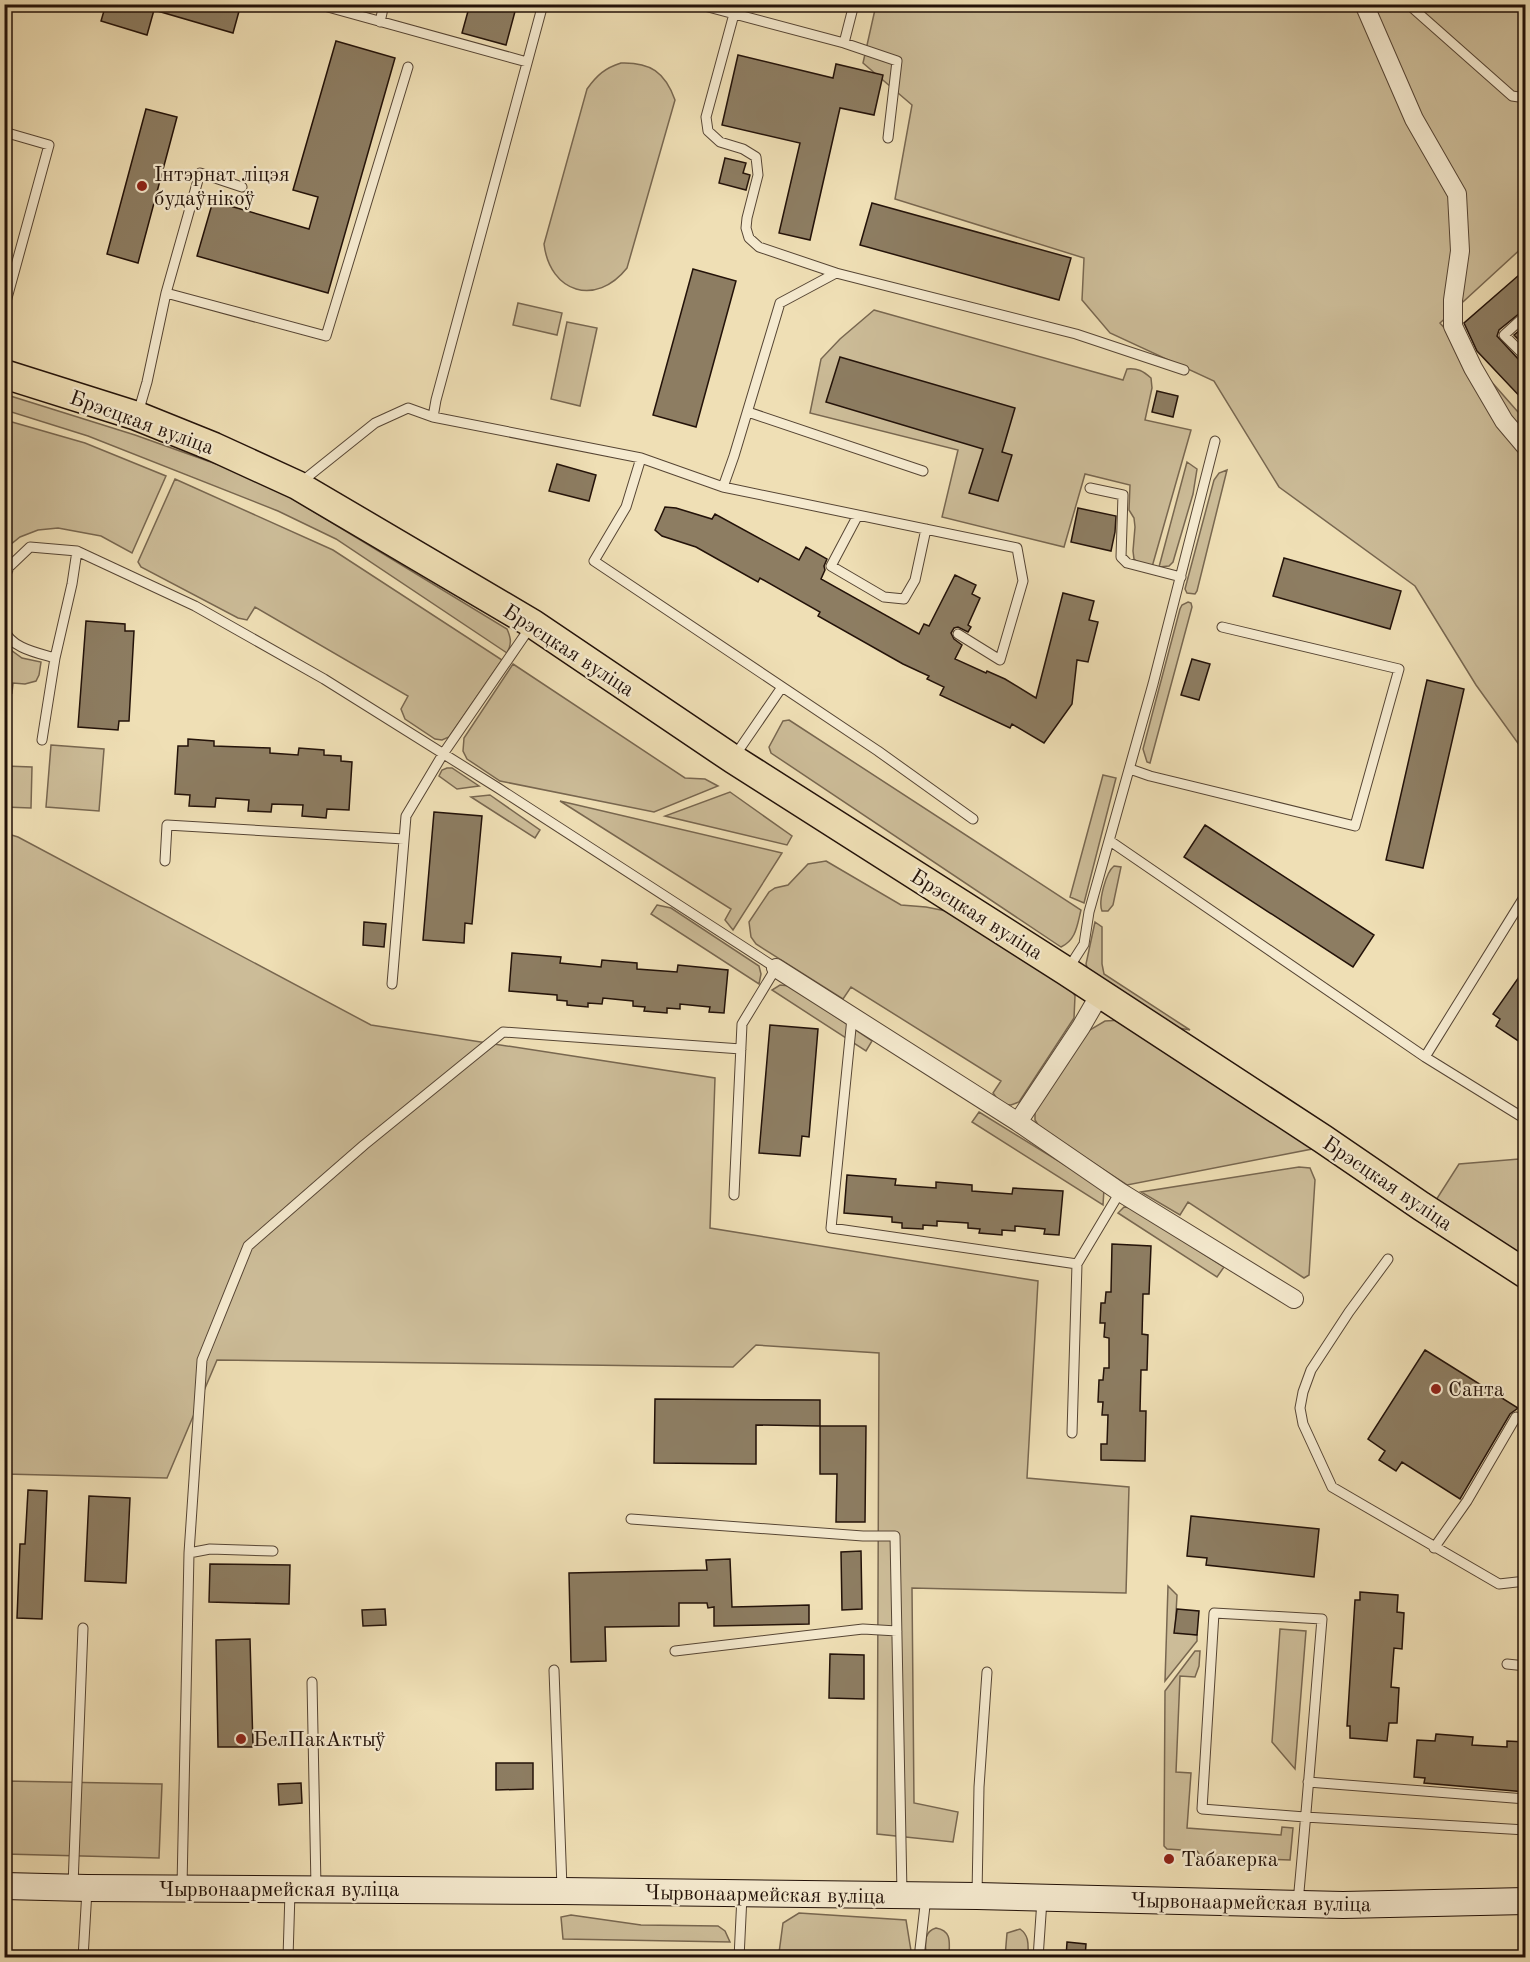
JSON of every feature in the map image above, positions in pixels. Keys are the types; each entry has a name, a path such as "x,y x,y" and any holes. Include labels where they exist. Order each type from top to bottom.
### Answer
{"main road":[{"name":"Брэсцкая вуліца","path":"4,374 137,416 214,447 297,485 533,624 733,759 1066,971 1526,1274"}],"street":[{"path":"1364,4 1414,119 1457,194 1460,251 1453,300 1453,326 1473,368 1504,421 1526,447"},
{"path":"776,968 1018,1122 1120,1192 1294,1299"},
{"path":"1018,1122 1082,1027 1100,994"},
{"name":"Чырвонаармейская вуліца","path":"4,1886 976,1896 1298,1905 1526,1901"}],"lane":[{"path":"316,4 527,62"},
{"path":"380,22 384,4"},
{"path":"433,417 543,4"},
{"path":"697,4 844,43 897,61 888,138"},
{"path":"844,43 854,4"},
{"path":"1408,4 1512,96 1526,98"},
{"path":"734,14 706,117 708,131 720,142 743,149 756,157 758,175 746,228 749,237 759,247 836,273 1076,334 1184,370"},
{"path":"166,293 326,336 408,67"},
{"path":"4,132 49,145 4,309"},
{"path":"137,416 147,382 166,293 200,173 242,187"},
{"path":"723,487 780,303 836,273"},
{"path":"1526,315 1504,335 1526,357"},
{"path":"297,485 375,423 408,408 433,417 641,458 723,487 1017,548 1023,581 1000,660 958,633"},
{"path":"748,412 923,471"},
{"path":"1066,971 1084,944 1089,912 1130,769 1215,441"},
{"path":"641,458 626,507 594,561 878,751 973,819"},
{"path":"1090,488 1123,495 1121,557 1127,563 1181,577"},
{"path":"858,515 831,566 884,597 904,599 915,580 926,529"},
{"path":"4,580 9,567 30,547 77,551 195,606 324,679 776,968 742,1024 734,1195"},
{"path":"42,740 55,658 77,551"},
{"path":"392,984 406,816 443,754 533,624"},
{"path":"1130,769 1150,776 1355,826 1399,669 1222,627"},
{"path":"4,628 5,633 23,649 55,658"},
{"path":"733,759 782,687"},
{"path":"165,861 167,825 404,839"},
{"path":"1110,841 1425,1057 1524,1116"},
{"path":"1425,1057 1526,894"},
{"path":"852,1018 831,1228 1077,1264"},
{"path":"182,1889 189,1553 202,1360 248,1246 364,1145 503,1032 741,1049"},
{"path":"1072,1433 1077,1264 1120,1192"},
{"path":"1388,1259 1348,1312 1311,1370 1300,1408 1303,1424 1332,1487 1499,1584 1526,1581"},
{"path":"1434,1548 1467,1502 1516,1417"},
{"path":"632,1519 863,1536 895,1536 897,1631 920,1958"},
{"path":"189,1553 210,1549 273,1551"},
{"path":"1298,1905 1305,1818 1308,1782 1322,1618 1214,1613 1202,1809 1305,1818 1526,1830"},
{"path":"83,1628 80,1888 83,1958"},
{"path":"675,1651 863,1629 897,1631"},
{"path":"1507,1664 1526,1666"},
{"path":"554,1670 562,1891"},
{"path":"976,1896 987,1672"},
{"path":"312,1683 316,1889"},
{"path":"1308,1782 1526,1799"},
{"path":"288,1958 290,1889"},
{"path":"739,1958 742,1893"},
{"path":"1038,1958 1042,1897"}],"shaded area":[{"path":"876,5 1525,5 1525,245 1440,323 1525,420 1525,753 1476,685 1415,586 1279,487 1214,381 1110,333 1082,300 1084,258 895,199 912,105 863,63"},
{"path":"621,63 640,64 655,71 666,82 675,100 627,268 615,280 602,288 576,289 555,274 548,261 544,244 587,89 602,73"},
{"path":"518,303 562,313 557,335 513,325"},
{"path":"874,310 1123,380 1127,369 1140,370 1151,378 1152,388 1145,420 1191,430 1152,567 1140,564 1134,559 1135,527 1134,518 1129,510 1130,485 1085,474 1064,547 942,517 958,450 810,413 821,359"},
{"path":"567,322 597,328 580,406 551,399"},
{"path":"4,394 135,435 247,475 273,487 507,629 510,647 507,653 336,539 278,511 88,436 5,410"},
{"path":"5,420 85,443 166,476 132,553 101,536 58,528 38,530 20,537 5,549"},
{"path":"1187,462 1197,469 1193,494 1173,562 1169,566 1159,567"},
{"path":"1227,470 1197,591 1195,594 1187,593 1185,589 1214,480 1219,473"},
{"path":"175,479 333,550 502,660 449,737 442,740 435,739 405,719 401,709 408,696 255,607 247,620 238,618 141,567 138,562"},
{"path":"1188,602 1192,607 1150,763 1147,762 1143,749 1180,609"},
{"path":"4,645 22,658 41,662 36,681 25,684 13,683 12,693 5,688"},
{"path":"513,664 685,778 705,779 718,786 654,812 500,781 467,759 463,751 464,738"},
{"path":"789,720 1081,910 1070,941 1061,947 771,753 769,747 783,721"},
{"path":"51,745 104,749 99,811 46,807"},
{"path":"5,766 32,767 31,808 5,807"},
{"path":"452,768 479,786 457,789 439,776 442,770"},
{"path":"1103,775 1116,778 1084,903 1070,897"},
{"path":"730,792 792,836 787,845 665,816"},
{"path":"490,795 540,830 535,838 471,797"},
{"path":"560,801 782,853 733,930 725,920 731,909"},
{"path":"5,833 18,837 371,1025 715,1078 710,1228 1038,1281 1027,1478 1129,1487 1126,1593 912,1588 914,1803 958,1812 953,1842 877,1834 879,1353 756,1345 733,1367 217,1360 167,1478 5,1474"},
{"path":"826,861 901,905 951,912 1070,987 1075,996 1074,1018 1019,1102 1011,1105 1001,1104 993,1093 1001,1081 851,987 843,999 756,944 751,937 749,922 769,892 788,885 808,864"},
{"path":"1114,866 1121,867 1113,905 1108,911 1102,911 1101,901 1104,887 1108,874"},
{"path":"657,905 671,908 759,966 761,974 759,984 651,914"},
{"path":"1095,922 1102,927 1104,974 1190,1030 1167,1026 1089,974 1086,964"},
{"path":"780,985 790,986 872,1041 866,1051 772,990"},
{"path":"1122,1020 1312,1149 1127,1185 1040,1128 1035,1120 1035,1108 1088,1031 1105,1021"},
{"path":"979,1112 1104,1189 1103,1205 972,1122"},
{"path":"1519,1159 1525,1163 1525,1257 1436,1200 1459,1164"},
{"path":"1299,1167 1310,1168 1315,1180 1309,1275 1304,1278 1188,1202 1180,1215 1141,1192"},
{"path":"1124,1207 1132,1208 1224,1267 1217,1277 1118,1213"},
{"path":"1168,1586 1177,1595 1175,1632 1197,1635 1197,1641 1165,1681"},
{"path":"1280,1629 1306,1631 1295,1769 1272,1742"},
{"path":"1195,1651 1200,1651 1199,1666 1195,1677 1180,1676 1176,1772 1191,1773 1187,1828 1281,1835 1282,1827 1293,1828 1290,1860 1202,1857 1197,1851 1167,1849 1164,1846 1165,1691"},
{"path":"5,1781 162,1784 159,1858 5,1854"},
{"path":"799,1913 906,1920 912,1957 779,1953 783,1923"},
{"path":"571,1915 641,1925 718,1926 725,1931 730,1942 563,1939 561,1917"},
{"path":"936,1928 948,1935 949,1957 926,1957 927,1936"},
{"path":"1020,1929 1027,1938 1028,1957 1005,1957 1007,1933"}],"building":[{"path":"106,4 241,4 233,33 154,10 147,35 101,21"},
{"path":"470,4 517,4 506,45 462,33"},
{"path":"336,41 395,58 328,293 197,256 213,201 309,229 318,197 293,190"},
{"path":"738,55 833,78 836,64 883,75 874,115 840,108 810,240 779,233 800,143 722,125"},
{"name":"Інтэрнат ліцэя будаўнікоў","path":"146,109 177,117 138,263 107,254"},
{"path":"725,158 746,163 743,173 750,175 746,190 719,183"},
{"path":"872,203 1071,258 1059,300 860,245"},
{"path":"693,269 736,281 696,427 653,415"},
{"path":"1519,275 1526,284 1526,308 1499,330 1497,336 1521,362 1526,364 1526,403 1477,351 1464,323"},
{"path":"1526,325 1526,347 1514,335"},
{"path":"840,357 1015,408 1002,452 1012,455 998,501 969,493 983,449 826,402"},
{"path":"1157,391 1178,396 1173,417 1152,412"},
{"path":"557,464 596,475 589,501 549,491"},
{"path":"665,507 712,519 715,514 799,560 806,547 827,559 821,579 919,634 924,624 929,626 955,575 976,585 972,594 980,598 968,625 971,627 968,632 958,627 954,628 951,633 954,639 962,645 955,659 1005,679 1036,698 1063,593 1094,601 1089,620 1098,622 1088,662 1077,660 1072,704 1044,743 1012,724 1010,728 940,695 944,687 927,679 929,676 903,664 818,616 820,612 760,578 758,582 696,547 662,536 655,530"},
{"path":"1078,508 1116,516 1111,551 1071,542"},
{"path":"1284,558 1401,591 1390,629 1273,596"},
{"path":"86,621 125,624 125,631 134,631 129,721 119,721 118,730 78,727"},
{"path":"1192,659 1210,664 1199,700 1181,695"},
{"path":"1427,680 1464,689 1423,868 1386,860"},
{"path":"188,739 214,741 214,746 270,748 270,753 298,755 299,748 324,750 324,755 341,756 341,761 352,762 349,810 327,809 326,818 302,816 303,805 272,804 271,812 248,811 249,800 216,798 215,807 189,806 190,795 175,794 178,746 188,746"},
{"path":"434,812 482,816 472,924 465,923 464,943 423,940"},
{"path":"1205,825 1374,935 1353,967 1184,857"},
{"path":"364,922 386,924 384,947 363,945"},
{"path":"512,953 561,957 560,963 601,967 602,960 637,963 637,969 677,972 678,965 728,970 724,1013 709,1012 710,1007 680,1004 680,1009 667,1008 667,1013 644,1011 645,1007 633,1006 633,1001 603,998 602,1004 588,1003 588,1007 567,1005 567,1001 557,1000 557,995 509,991"},
{"path":"1526,967 1526,1046 1496,1026 1500,1019 1493,1014"},
{"path":"770,1025 818,1029 809,1137 802,1136 800,1156 759,1153"},
{"path":"847,1175 896,1179 895,1185 936,1188 936,1182 972,1185 972,1191 1012,1194 1013,1188 1063,1191 1059,1235 1044,1234 1045,1229 1015,1226 1015,1231 1002,1230 1002,1235 979,1233 980,1229 968,1228 968,1223 937,1221 937,1226 923,1225 923,1229 902,1228 902,1223 892,1222 892,1217 844,1213"},
{"path":"1112,1244 1151,1246 1149,1294 1143,1294 1142,1334 1148,1335 1147,1370 1141,1370 1140,1411 1146,1411 1145,1461 1101,1460 1101,1444 1107,1444 1108,1415 1102,1415 1103,1402 1098,1402 1099,1380 1103,1380 1104,1368 1109,1368 1109,1338 1104,1337 1105,1323 1100,1323 1101,1303 1105,1303 1106,1292 1111,1292"},
{"path":"1425,1350 1518,1408 1510,1414 1460,1499 1402,1462 1396,1471 1379,1460 1385,1451 1368,1439"},
{"path":"655,1399 820,1400 820,1426 756,1425 756,1464 654,1463"},
{"path":"820,1426 866,1426 865,1522 836,1522 837,1474 820,1474"},
{"path":"28,1490 47,1491 42,1619 17,1618 20,1544 25,1544"},
{"path":"89,1496 130,1498 126,1583 85,1581"},
{"path":"1191,1516 1319,1529 1314,1577 1206,1565 1207,1558 1187,1556"},
{"path":"861,1551 862,1609 842,1610 841,1552"},
{"path":"730,1559 732,1607 809,1605 809,1624 714,1626 714,1607 708,1608 707,1603 679,1603 679,1626 605,1627 606,1661 571,1662 569,1573 707,1570 706,1560"},
{"path":"210,1564 290,1565 289,1604 209,1602"},
{"path":"1360,1592 1398,1595 1397,1612 1404,1613 1402,1649 1394,1648 1391,1687 1399,1688 1397,1723 1389,1723 1387,1741 1350,1738 1350,1726 1347,1726 1355,1600 1360,1600"},
{"path":"385,1609 386,1625 363,1626 362,1610"},
{"path":"1177,1609 1199,1611 1197,1635 1174,1633"},
{"path":"250,1639 253,1747 218,1747 216,1640"},
{"path":"830,1654 864,1655 864,1699 829,1698"},
{"path":"1436,1734 1473,1737 1472,1745 1507,1747 1507,1741 1526,1742 1526,1792 1424,1783 1425,1778 1414,1777 1417,1740 1435,1741"},
{"path":"496,1763 533,1763 533,1789 496,1790"},
{"path":"301,1783 302,1803 279,1805 278,1784"},
{"path":"1067,1942 1086,1944 1085,1958 1066,1958"}],"place":[{"name":"Інтэрнат ліцэя будаўнікоў","path":"142,186"},
{"name":"Санта","path":"1436,1389"},
{"name":"БелПакАктыў","path":"241,1739"},
{"name":"Табакерка","path":"1169,1859"}]}
